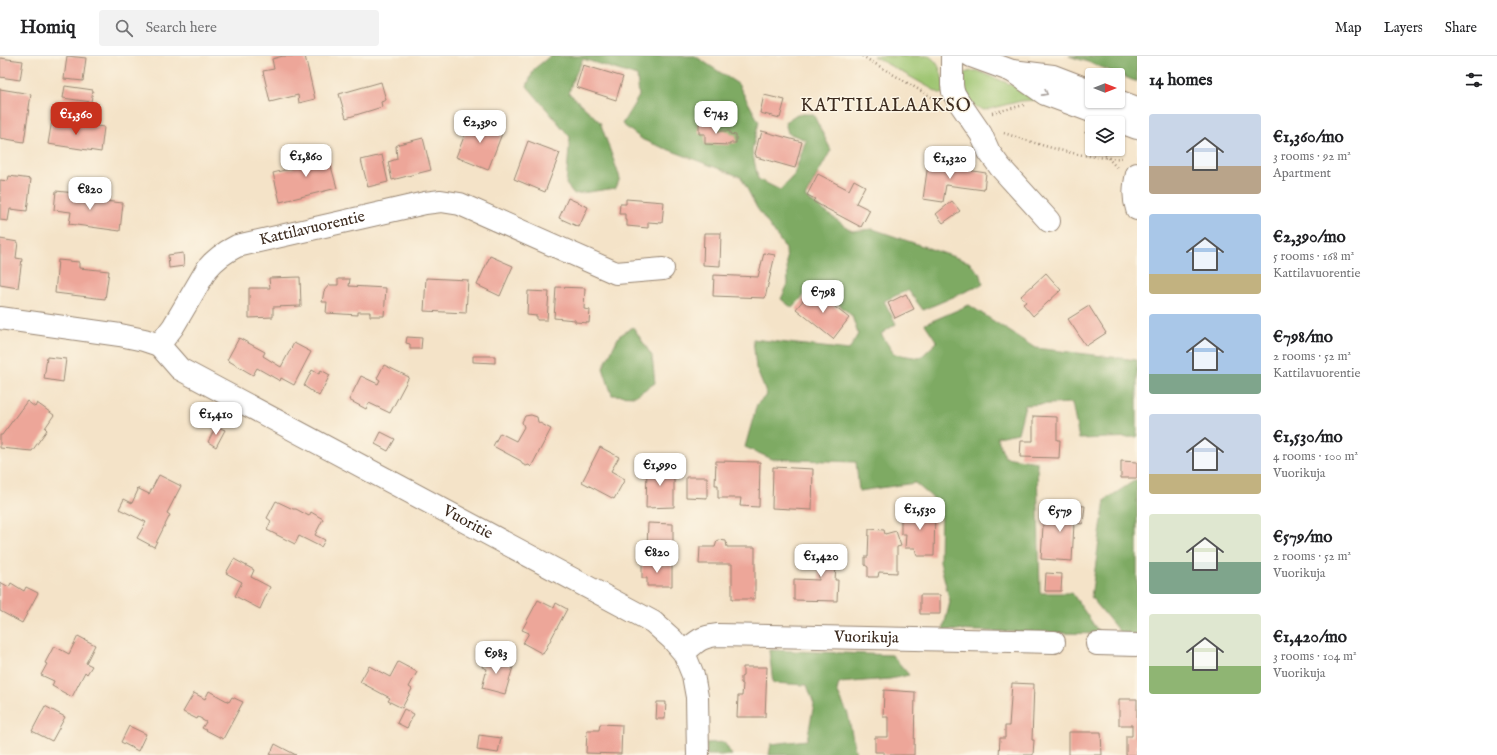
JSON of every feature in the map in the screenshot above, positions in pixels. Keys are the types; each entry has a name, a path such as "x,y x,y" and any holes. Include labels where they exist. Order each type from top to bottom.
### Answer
{"street":[{"path":"952,56 953,92 981,134 1000,168 1049,221"},
{"path":"971,56 1015,63 1085,88"},
{"path":"1015,63 1046,94 1137,128"},
{"path":"1125,104 1137,108"},
{"path":"1131,166 1134,201 1137,209"},
{"name":"Kattilavuorentie","path":"159,345 173,327 207,268 213,260 223,252 237,246 425,203 441,202 460,204 616,273 663,268"},
{"path":"0,318 120,335 159,345"},
{"name":"Vuoritie","path":"159,345 180,369 652,622 672,639 684,653 693,675 697,698 698,755"},
{"name":"Vuorikuja","path":"684,653 698,640 708,636 718,635 1054,642"},
{"path":"1097,644 1137,645"}],"path":[{"path":"1000,131 1064,151 1108,159 1131,166"}],"green space":[{"path":"550,56 695,56 738,84 759,122 752,150 758,179 780,190 794,175 806,140 788,133 785,122 797,114 813,114 831,150 805,197 852,231 873,229 969,262 981,275 983,284 923,310 908,290 884,301 896,324 881,334 894,354 920,358 937,342 925,324 969,305 1035,348 1137,360 1137,437 1079,439 1072,403 1025,405 1018,433 997,437 1005,457 1037,462 1040,593 1072,593 1100,634 943,630 950,602 940,562 941,505 915,483 859,491 856,462 772,459 745,447 757,404 767,395 756,368 753,339 849,350 858,334 852,316 815,284 792,308 781,299 788,284 786,249 757,208 741,177 643,140 622,124 639,96 637,76 583,59 572,82 569,93 600,122 620,178 616,188 574,194 566,184 570,137 527,86 534,69"},
{"path":"873,56 929,56 939,66 945,90 944,93 941,94"},
{"path":"1069,56 1137,56 1137,82 1125,77 1125,68 1103,68"},
{"path":"978,71 1036,95 1035,100 1021,101 984,110 970,105 962,95 961,77 965,73"},
{"path":"633,327 652,356 655,383 635,396 612,395 603,368 619,336"},
{"path":"1137,479 1137,635 1122,635 1091,597 1105,500"},
{"path":"769,650 892,655 909,675 890,679 839,683 837,691 848,714 856,755 769,755 771,744 807,740 814,704 807,685 773,683"},
{"path":"724,742 732,755 707,755 706,743"}],"building":[{"path":"67,56 86,58 83,81 64,79"},
{"path":"283,56 305,56 315,99 299,103 298,95 270,102 263,71 274,69 272,59"},
{"path":"0,58 23,61 20,80 0,77"},
{"path":"583,65 623,77 616,100 576,87"},
{"path":"381,82 386,100 381,102 382,107 346,118 339,94"},
{"path":"65,86 93,90 91,102 63,98"},
{"path":"0,89 31,94 24,142 0,138"},
{"path":"764,95 785,100 780,118 760,113"},
{"path":"471,119 503,131 488,170 456,157"},
{"path":"52,120 104,127 101,152 48,144"},
{"path":"699,123 718,123 718,131 730,131 730,134 736,135 736,143 730,143 730,145 705,144 705,134 699,134"},
{"path":"762,131 802,142 795,168 756,157 755,154"},
{"path":"423,138 431,170 392,180 388,162 397,159 396,146"},
{"path":"528,141 560,153 545,192 514,179"},
{"path":"325,147 337,188 280,202 273,173 293,168 295,166 309,165 311,161 309,152"},
{"path":"382,155 388,182 368,187 361,160"},
{"path":"939,158 949,160 948,167 986,173 984,190 946,185 943,202 923,199 928,164 937,165"},
{"path":"818,174 849,190 854,180 865,186 856,203 870,210 861,227 814,202 813,201 815,199 807,195"},
{"path":"9,176 31,179 27,211 10,209 8,221 0,220 0,180 8,181"},
{"path":"56,191 94,195 94,200 123,203 120,231 69,224 71,212 54,210"},
{"path":"568,198 588,207 579,227 559,218"},
{"path":"626,199 664,202 662,223 648,222 648,228 627,226 625,214 619,214 620,204 626,204"},
{"path":"952,201 960,211 943,223 936,214"},
{"path":"704,233 721,233 720,266 703,265"},
{"path":"0,239 18,242 16,258 22,259 18,288 0,285"},
{"path":"183,253 184,266 169,268 168,255"},
{"path":"764,253 775,255 765,298 713,296 714,275 758,277"},
{"path":"490,256 513,266 500,296 477,285"},
{"path":"58,260 79,262 79,268 109,271 105,299 55,293"},
{"path":"1046,273 1061,290 1033,316 1023,304 1026,302 1021,296"},
{"path":"300,277 301,306 273,307 273,317 249,318 249,288 270,288 269,278"},
{"path":"426,278 468,280 466,313 424,311"},
{"path":"338,279 350,279 349,286 386,288 384,316 370,316 370,312 358,312 358,315 326,313 327,302 322,302 324,291 329,285 338,285"},
{"path":"556,287 585,288 584,309 590,310 589,323 554,318"},
{"path":"812,289 849,318 833,339 796,309"},
{"path":"528,291 549,292 547,320 537,320 537,316 527,315"},
{"path":"906,294 914,309 895,318 888,303"},
{"path":"1089,306 1106,333 1086,346 1068,319"},
{"path":"407,337 422,338 421,349 410,349 410,344 406,343"},
{"path":"239,338 265,352 263,356 281,367 294,343 311,352 294,385 281,378 280,381 257,368 253,375 227,360"},
{"path":"473,356 495,356 495,363 473,362"},
{"path":"47,357 66,359 63,382 44,379"},
{"path":"384,365 409,377 390,413 369,403 366,409 349,400 361,376 378,384 380,380 377,378"},
{"path":"312,370 319,374 321,370 330,375 319,396 304,386"},
{"path":"27,401 35,407 37,403 54,415 45,428 47,430 32,451 0,448 0,435 2,435"},
{"path":"531,415 537,417 538,422 551,429 531,467 529,465 526,466 522,464 521,461 493,446 500,433 516,441 524,427 522,422 525,416"},
{"path":"1033,416 1057,417 1057,440 1060,440 1059,458 1020,457 1021,441 1033,441"},
{"path":"216,426 225,430 216,447 208,442"},
{"path":"381,432 395,439 388,451 375,444"},
{"path":"600,447 619,457 611,471 625,479 614,499 582,482"},
{"path":"661,461 664,469 674,469 674,507 646,508 647,468"},
{"path":"716,461 760,462 759,507 740,506 741,498 718,498 718,485 715,485"},
{"path":"1121,461 1137,462 1137,478 1121,478"},
{"path":"773,467 813,469 812,510 772,508"},
{"path":"159,475 181,486 167,513 170,515 154,547 137,538 146,522 119,509 124,499 132,503 138,490 136,489 137,488 149,494"},
{"path":"686,477 707,477 707,498 686,497"},
{"path":"276,501 309,516 311,512 323,519 315,535 325,540 321,547 299,536 295,544 267,530 271,521 267,518"},
{"path":"1069,505 1085,506 1083,524 1074,523 1072,561 1041,559 1044,509 1069,511"},
{"path":"935,508 934,556 917,556 915,548 905,548 906,534 901,534 901,513"},
{"path":"648,523 673,524 673,547 647,547"},
{"path":"869,529 884,530 885,534 896,531 901,546 897,547 897,573 879,572 878,577 868,577 868,567 865,565 865,557 868,557"},
{"path":"717,541 726,541 727,547 755,547 755,599 732,599 732,564 699,564 700,547 715,547"},
{"path":"816,547 841,547 841,567 836,567 835,580 838,580 837,601 794,600 794,579 819,580 819,567 815,567"},
{"path":"234,559 254,570 251,577 270,587 260,609 235,596 242,582 226,573"},
{"path":"642,562 655,562 655,565 672,565 672,586 647,586 647,578 642,578"},
{"path":"1046,573 1062,574 1061,591 1045,591"},
{"path":"0,582 9,587 11,583 24,591 26,587 38,593 22,623 0,611"},
{"path":"920,595 940,595 940,614 920,614"},
{"path":"538,600 554,608 556,603 567,609 543,654 523,643 529,633 522,630"},
{"path":"78,636 95,645 86,663 92,666 87,674 85,672 72,697 52,686 54,681 41,675 47,664 45,663 54,646 69,654"},
{"path":"485,654 493,656 492,661 513,667 505,694 482,688 487,669 482,667"},
{"path":"398,662 417,672 409,687 412,689 402,708 388,701 390,698 360,682 369,666 390,677"},
{"path":"743,667 767,667 765,717 737,717 738,696 742,696 743,684 741,683 741,677 743,676"},
{"path":"1012,683 1034,684 1032,740 1034,740 1033,755 999,755 1000,738 1005,738 1005,726 1009,726"},
{"path":"884,690 915,692 914,755 884,755 884,752 875,752 875,737 888,737 888,717 883,717"},
{"path":"209,691 229,702 232,697 243,702 223,739 202,728 206,722 202,719 198,717 197,719 183,712 194,693 205,699"},
{"path":"1119,699 1137,699 1137,755 1126,755 1126,736 1132,736 1132,725 1119,725"},
{"path":"657,702 666,702 665,719 656,719"},
{"path":"45,706 65,717 52,741 32,731"},
{"path":"404,709 414,714 407,728 397,723"},
{"path":"600,724 622,725 621,754 586,753 587,730 599,730"},
{"path":"129,726 146,734 138,751 121,742"},
{"path":"1069,732 1101,732 1102,755 1069,755"},
{"path":"479,735 501,738 498,753 477,750"},
{"path":"275,744 296,755 270,755"}],"district":[{"name":"KATTILALAAKSO","path":"886,106"}]}
